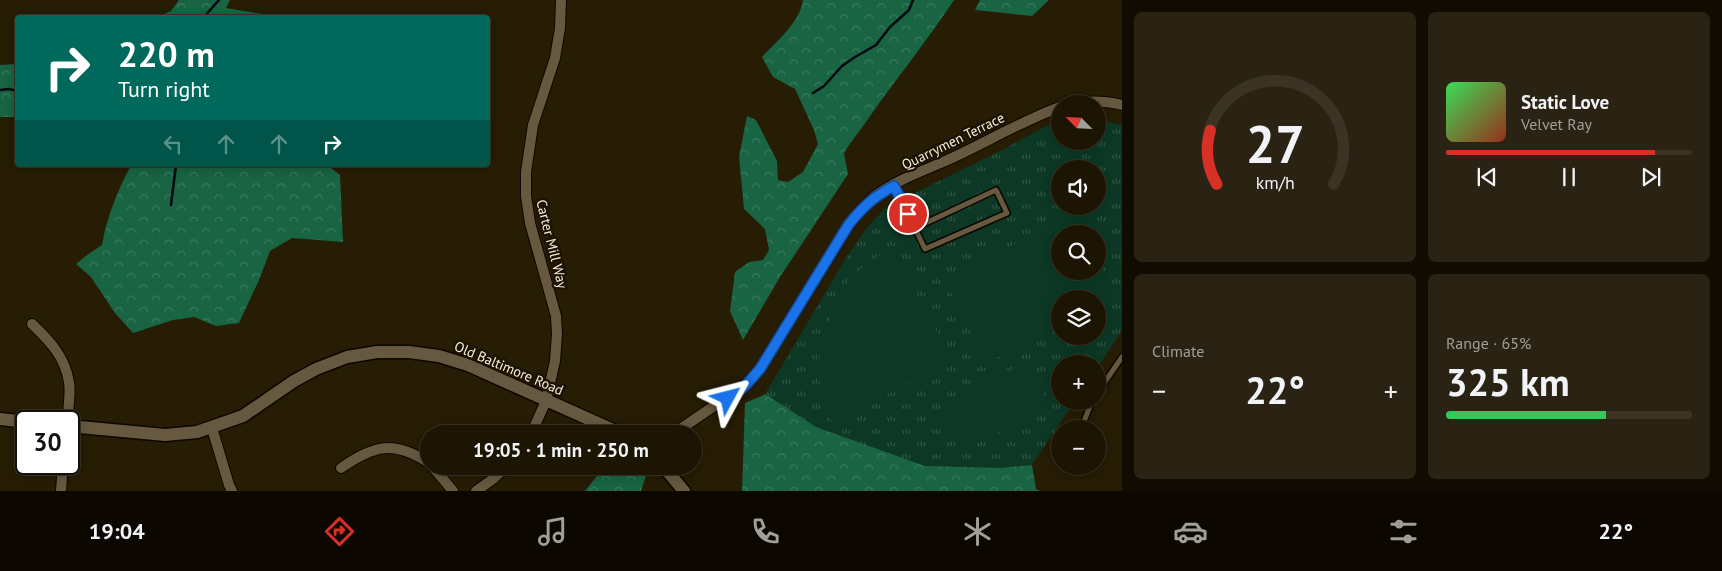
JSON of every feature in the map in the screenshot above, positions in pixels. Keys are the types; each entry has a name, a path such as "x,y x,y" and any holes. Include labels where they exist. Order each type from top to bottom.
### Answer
{"street":[{"name":"Carter Mill Way","path":"535,425 546,401 555,361 556,316 530,223 526,196 526,172 533,125 555,58 560,28 561,0"},
{"path":"1106,102 1122,105"},
{"name":"Quarrymen Terrace","path":"686,425 745,386 760,369 849,224 864,206 876,196 916,173 1051,110"},
{"path":"32,324 51,341 62,357 70,383 68,410"},
{"name":"Old Baltimore Road","path":"80,427 165,435 197,432 243,416 294,381 316,369 347,357 377,352 409,352 439,356 468,365 603,425"},
{"path":"0,419 15,421"},
{"path":"212,428 232,491"},
{"path":"341,468 373,449 385,447 400,448 420,457"},
{"path":"61,491 62,475"},
{"path":"440,475 453,491"},
{"path":"476,491 496,475"},
{"path":"670,475 684,491"}],"lane":[{"path":"894,186 925,249 1007,213 996,190 915,228"},
{"path":"1106,380 1122,357"}],"green space":[{"path":"179,0 230,0 226,8 263,15 162,15 171,11"},
{"path":"803,0 954,0 844,153 848,174 780,277 743,340 730,311 735,272 749,262 763,260 769,250 765,229 744,209 739,157 747,116 756,120 777,161 778,180 788,182 803,172 818,144 814,130 795,89 773,77 762,57 793,23"},
{"path":"980,0 1049,0 1032,16 975,10"},
{"path":"15,64 15,117 0,117 0,65"},
{"path":"1106,121 1122,125 1122,330 1106,355 1051,355 1051,410 1069,410 1062,420 1051,420 1051,437 1032,465 1000,468 925,466 816,427 765,394 847,256 866,229 886,207 1002,150 1051,124 1051,150 1106,150"},
{"path":"130,167 330,167 340,175 343,242 292,238 270,251 239,323 216,326 194,317 173,320 133,333 115,313 91,277 76,264 102,245 107,224"},
{"path":"1074,215 1079,225 1054,225"},
{"path":"1051,226 1051,280 1106,280 1106,277 1118,300 1106,306 1106,290 1051,290 1051,332 986,363 944,279"},
{"path":"893,247 952,361 832,422 821,392 819,378 820,351 829,322 841,292 848,282 865,266"},
{"path":"1028,362 1050,408 962,450 940,404"},
{"path":"777,389 968,459 1032,465 1036,489 1040,491 742,491 745,403"},
{"path":"598,475 646,475 641,491 585,491"}],"waterway":[{"path":"206,15 219,0"},
{"path":"813,93 824,86 842,66 876,45 890,27 909,10 913,0"},
{"path":"0,90 15,90"},
{"path":"171,205 176,167"}],"route":[{"path":"728,398 745,386 760,369 849,224 864,206 876,196 894,186 908,214"}]}
